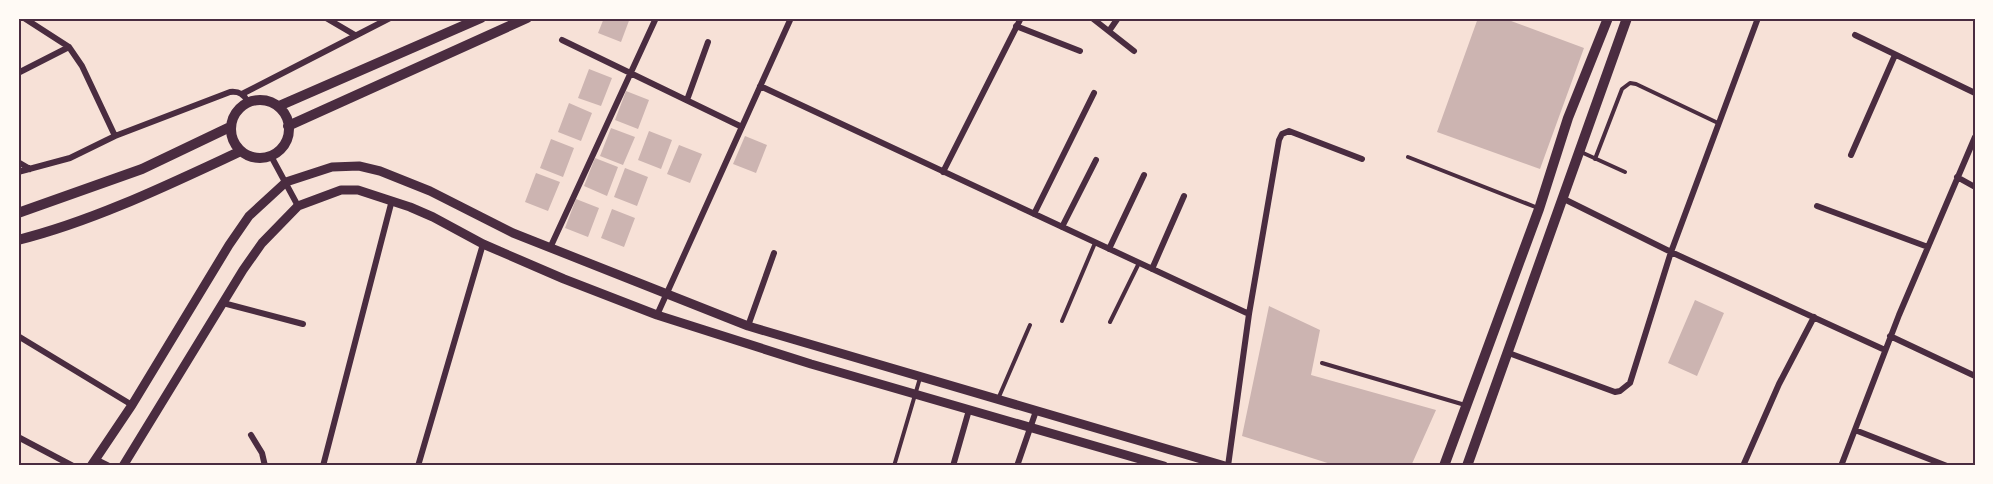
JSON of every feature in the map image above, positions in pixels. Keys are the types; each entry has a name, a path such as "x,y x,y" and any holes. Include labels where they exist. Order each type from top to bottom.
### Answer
{"main road":[{"path":"279,106 482,18"},
{"path":"288,126 527,18"},
{"path":"1444,466 1539,208 1568,118 1608,18"},
{"path":"1467,466 1627,18"},
{"path":"245,98 264,100 279,106 288,118 289,133 283,147 271,156 256,158 242,151 234,142 231,127 236,112 245,98"},
{"path":"18,213 142,169 231,127"},
{"path":"18,240 48,232 154,191 242,151"}],"street":[{"path":"24,18 69,47 82,66 115,136"},
{"path":"326,18 355,35"},
{"path":"18,172 70,158 115,136 230,92 237,91 245,98 355,35 390,18"},
{"path":"550,248 656,18"},
{"path":"657,315 791,18"},
{"path":"943,172 1020,18"},
{"path":"1092,18 1134,51"},
{"path":"1108,31 1118,18"},
{"path":"1506,352 1615,392 1626,388 1630,383 1671,252 1758,18"},
{"path":"1016,26 1080,51"},
{"path":"1855,35 1975,93"},
{"path":"562,40 742,127"},
{"path":"687,100 708,42"},
{"path":"18,73 69,47"},
{"path":"1851,155 1895,55"},
{"path":"760,86 1249,314"},
{"path":"1034,214 1094,93"},
{"path":"110,466 93,463 132,405 229,244 249,216 286,182 332,167 359,166 380,171 430,191 513,233 748,326 1226,466 1279,140 1282,134 1289,131 1362,159"},
{"path":"1841,466 1890,336 1975,136"},
{"path":"271,156 298,206"},
{"path":"1062,227 1096,160"},
{"path":"18,162 30,169"},
{"path":"1109,249 1144,175"},
{"path":"1957,177 1975,188"},
{"path":"123,466 243,270 262,243 298,206 341,190 358,190 392,200 433,217 483,244 564,279 657,315 811,364 1164,466"},
{"path":"1152,269 1184,196"},
{"path":"1564,199 1671,252 1885,350"},
{"path":"322,466 392,200"},
{"path":"1817,206 1928,247"},
{"path":"418,466 483,244"},
{"path":"748,326 774,253"},
{"path":"223,303 303,324"},
{"path":"1743,466 1779,384 1814,317"},
{"path":"18,336 132,405"},
{"path":"1890,336 1975,376"},
{"path":"953,466 969,410"},
{"path":"1017,466 1036,411"},
{"path":"1855,430 1947,466"},
{"path":"252,435 262,453 265,466"},
{"path":"18,437 73,466"}],"lane":[{"path":"1595,159 1622,89 1630,83 1720,124"},
{"path":"1580,152 1625,172"},
{"path":"1408,157 1539,208"},
{"path":"1062,321 1095,243"},
{"path":"1110,322 1139,263"},
{"path":"998,400 1030,326"},
{"path":"1322,363 1466,405"},
{"path":"894,466 920,377"}],"building":[{"path":"604,18 630,18 621,42 598,33"},
{"path":"1478,18 1503,18 1584,48 1540,169 1437,132"},
{"path":"589,69 612,78 601,106 578,98"},
{"path":"626,91 649,100 638,129 615,120"},
{"path":"569,103 592,113 581,141 558,132"},
{"path":"611,128 635,137 623,165 600,156"},
{"path":"649,131 672,140 661,169 638,160"},
{"path":"745,136 767,145 756,173 733,164"},
{"path":"551,139 574,148 563,177 540,168"},
{"path":"679,145 702,154 690,183 667,174"},
{"path":"595,158 618,167 607,196 584,186"},
{"path":"625,168 648,177 637,206 614,197"},
{"path":"536,173 560,182 548,211 525,202"},
{"path":"576,199 599,208 588,237 565,228"},
{"path":"612,209 635,218 624,247 601,238"},
{"path":"1695,300 1724,313 1697,376 1668,363"},
{"path":"1269,306 1320,330 1311,375 1436,410 1411,466 1337,466 1242,436"}]}
